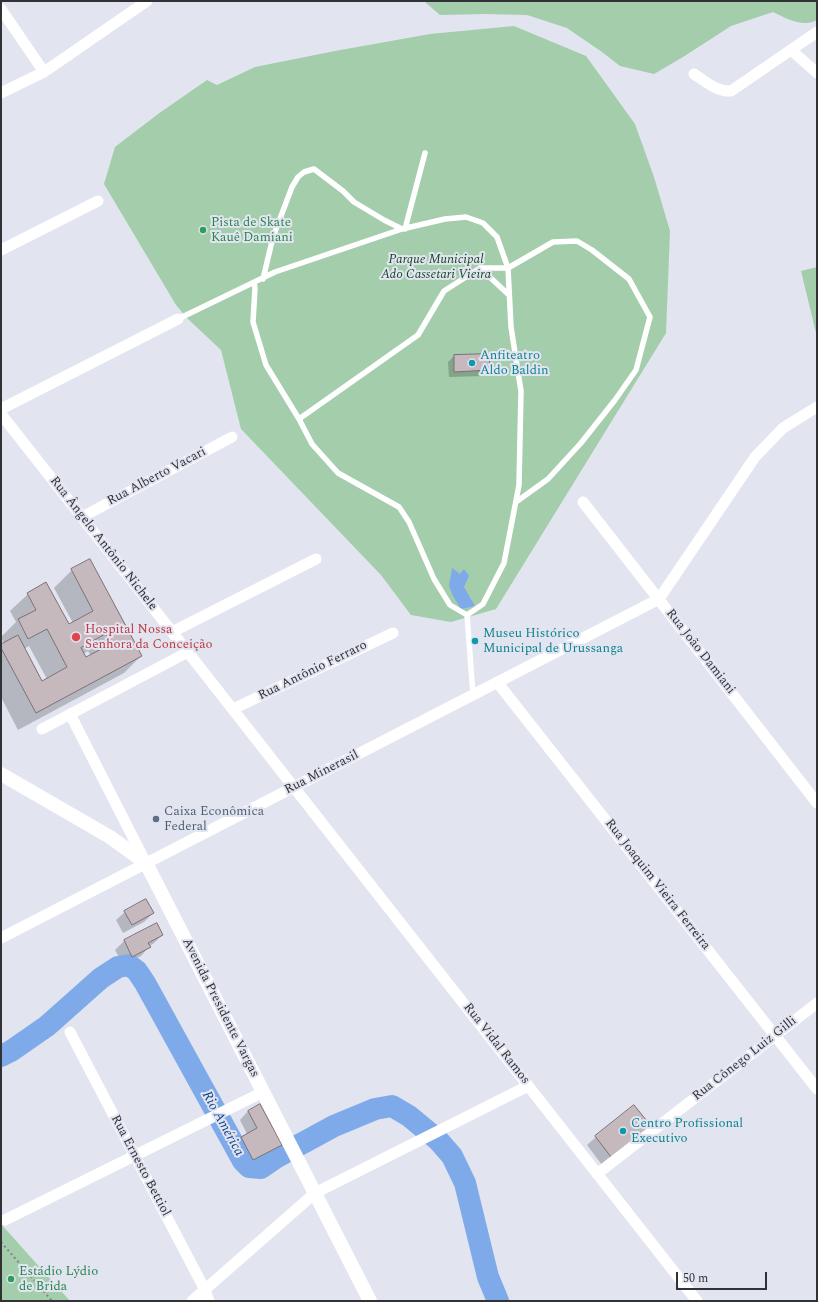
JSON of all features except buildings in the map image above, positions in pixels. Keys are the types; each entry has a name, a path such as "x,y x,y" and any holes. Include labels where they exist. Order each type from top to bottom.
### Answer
{"street":[{"path":"1,93 44,72 147,1"},
{"path":"1,9 44,72"},
{"path":"694,74 724,92 731,91 817,32"},
{"path":"791,50 817,74"},
{"path":"1,250 98,201"},
{"path":"1,409 178,319"},
{"path":"659,599 755,457 783,428 817,407"},
{"name":"Rua Ângelo Antônio Nichele","path":"1,414 294,787"},
{"name":"Rua Alberto Vacari","path":"82,517 232,437"},
{"name":"Rua João Damiani","path":"583,502 817,803"},
{"path":"172,632 316,559"},
{"name":"Rua Minerasil","path":"1,938 659,599"},
{"name":"Rua Antônio Ferraro","path":"233,710 393,633"},
{"path":"42,729 188,652"},
{"name":"Rua Joaquim Vieira Ferreira","path":"497,682 817,1089"},
{"name":"Avenida Presidente Vargas","path":"70,714 370,1301"},
{"path":"1,774 110,837 146,863"},
{"name":"Rua Vidal Ramos","path":"294,787 697,1301"},
{"name":"Rua Cônego Luiz Gilli","path":"597,1174 817,1003"},
{"name":"Rua Ernesto Bettiol","path":"70,1032 205,1290 209,1301"},
{"path":"192,1301 315,1193 528,1086"},
{"path":"5,1220 263,1092"}],"lane":[{"path":"404,229 425,153"},
{"path":"263,278 274,237 290,194 298,177 304,172 314,169 343,190 354,202 384,220 404,229"},
{"path":"178,319 276,272 404,229 445,219 466,217 483,223 497,237 508,268 511,327 521,391 519,485 504,563 483,604 467,615"},
{"path":"299,419 418,335 444,291 480,268 508,268 552,242 577,240 629,279 650,317 636,370 615,400 581,443 548,478 516,502"},
{"path":"480,268 510,295"},
{"path":"254,283 253,322 260,349 266,365 299,419 312,444 338,472 398,507 409,522 434,579 450,605 467,615"},
{"path":"467,615 473,695"}],"path":[{"path":"1,1242 52,1301"}],"green space":[{"path":"426,1 817,1 817,20 801,23 773,12 731,26 654,74 620,66 567,28 527,15 440,15 426,3"},
{"name":"Parque Municipal Ado Cassetari Vieira","path":"514,26 586,56 635,124 654,177 670,231 666,333 496,609 451,622 411,615 381,575 241,429 221,350 188,319 176,305 104,184 115,147 158,114 207,80 217,85 255,67 430,34"},
{"path":"817,267 817,337 801,271"},
{"path":"1,1224 70,1301 1,1301"}],"water":[{"path":"452,568 460,574 464,569 469,576 464,587 475,606 461,609 453,596 449,586"}],"waterway":[{"name":"Rio América","path":"1,1056 11,1051 47,1026 101,978 118,967 129,965 137,971 145,983 243,1161 249,1167 261,1168 277,1157 334,1126 375,1109 392,1106 409,1116 438,1140 452,1156 465,1183 488,1277 498,1301"}],"place":[{"name":"Pista de Skate Kauê Damiani","path":"203,230"},
{"name":"Anfiteatro Aldo Baldin","path":"472,363"},
{"name":"Hospital Nossa Senhora da Conceição","path":"76,637"},
{"name":"Museu Histórico Municipal de Urussanga","path":"475,641"},
{"name":"Caixa Econômica Federal","path":"156,819"},
{"name":"Centro Profissional Executivo","path":"623,1131"},
{"name":"Estádio Lýdio de Brida","path":"11,1279"}]}
